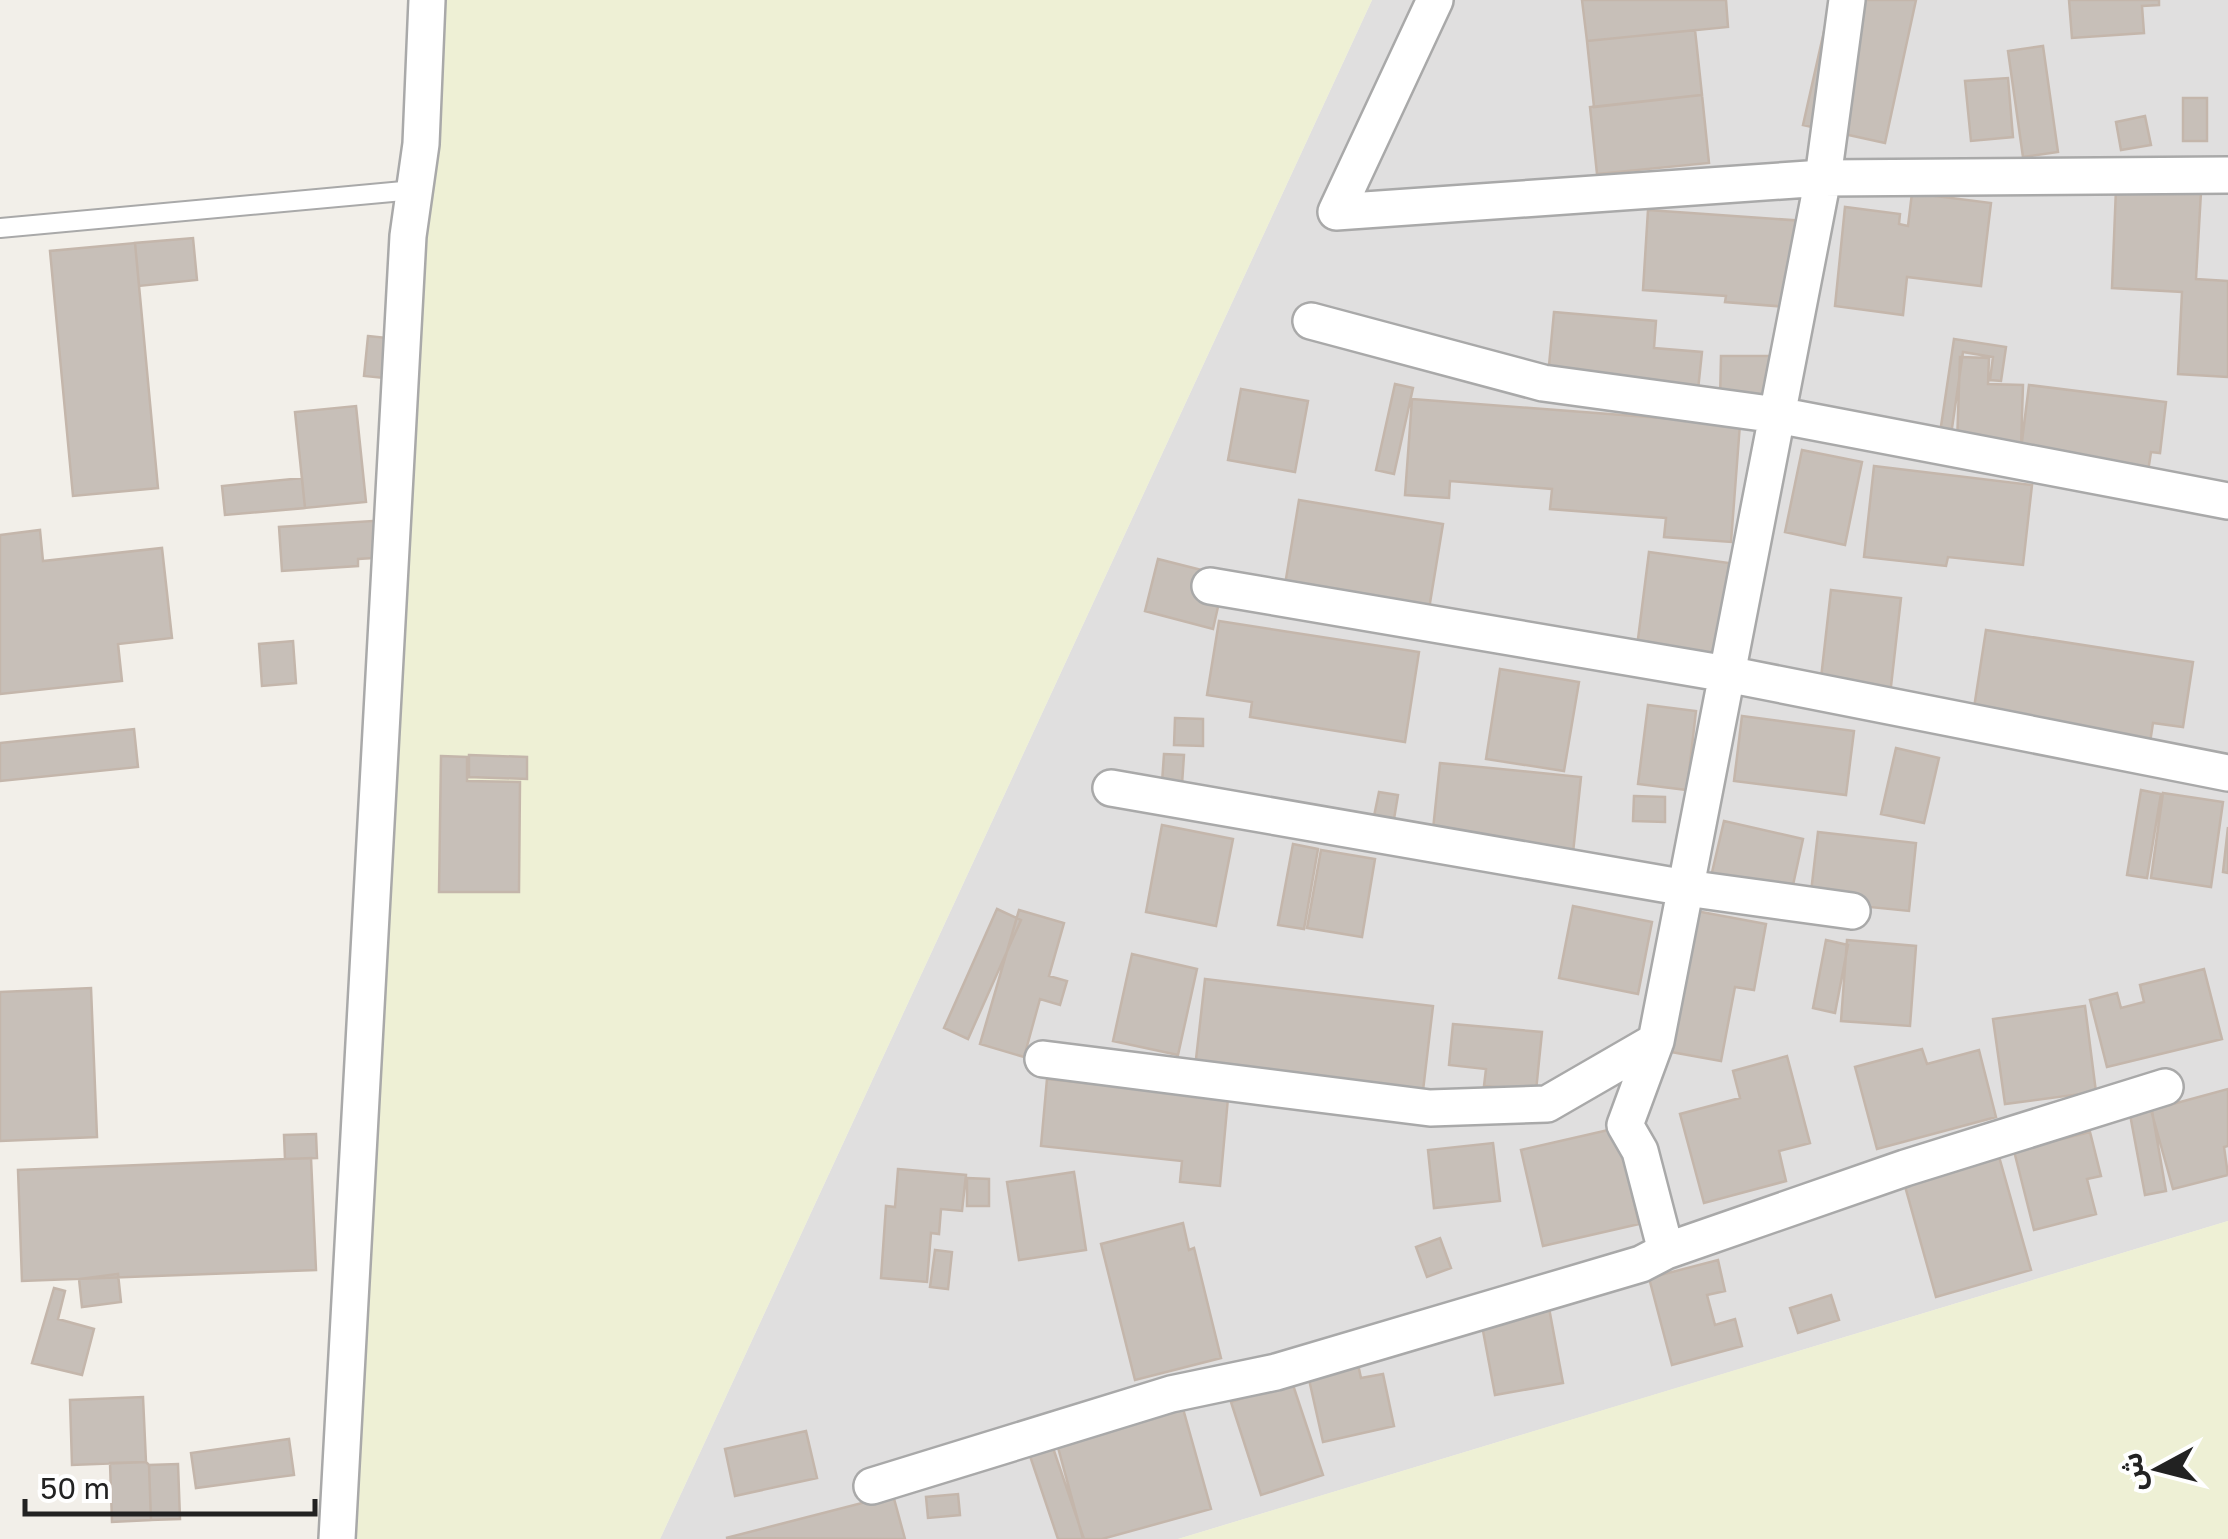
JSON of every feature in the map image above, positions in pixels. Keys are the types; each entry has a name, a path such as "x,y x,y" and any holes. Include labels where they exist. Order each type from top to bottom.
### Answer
{"street":[{"path":"337,1539 408,236 421,144 428,0"},
{"path":"1435,0 1336,212 1824,178 2228,176"},
{"path":"1666,1252 1640,1151 1625,1125 1656,1041 1824,178 1847,0"},
{"path":"1311,322 1543,383 1777,414 2228,501"},
{"path":"1210,586 1728,674 2228,772"},
{"path":"1111,788 1686,888 1852,910"},
{"path":"1043,1059 1430,1108 1547,1104 1656,1041"},
{"path":"872,1486 1171,1394 1276,1372 1641,1264 1906,1168 2165,1087"}],"lane":[{"path":"0,228 414,190"}],"shaded area":[{"path":"1372,0 2228,0 2228,1221 1178,1539 660,1539"}],"green space":[{"path":"424,0 1372,0 660,1539 328,1539"},
{"path":"2228,1221 2228,1539 1178,1539 1534,1431"}],"building":[{"path":"1582,0 1726,0 1728,27 1587,41"},
{"path":"1831,0 1916,0 1885,143 1803,125"},
{"path":"2069,0 2159,0 2159,5 2142,6 2144,33 2072,38"},
{"path":"1695,30 1702,95 1594,107 1587,41"},
{"path":"2043,46 2058,152 2023,157 2008,51"},
{"path":"2008,78 2013,137 1971,141 1965,81"},
{"path":"1702,95 1709,163 1597,174 1590,107"},
{"path":"2183,98 2207,98 2207,141 2183,141"},
{"path":"2145,116 2151,145 2121,150 2116,122"},
{"path":"2116,188 2201,192 2196,279 2228,281 2228,377 2178,374 2182,292 2112,288"},
{"path":"1912,193 1991,203 1981,286 1907,277 1903,315 1835,306 1845,207 1900,214 1899,224 1908,226"},
{"path":"1648,210 1819,222 1813,309 1725,302 1726,296 1643,290"},
{"path":"193,238 197,280 139,286 135,243"},
{"path":"135,243 158,488 73,496 50,251"},
{"path":"1554,312 1656,321 1654,348 1702,352 1698,390 1548,376"},
{"path":"368,336 388,338 384,378 364,376"},
{"path":"1954,339 2006,347 2001,381 1990,380 1993,357 1963,352 1951,435 1940,433"},
{"path":"1721,356 1796,356 1795,402 1720,401"},
{"path":"1960,357 1989,358 1988,384 2023,385 2021,447 1957,444"},
{"path":"1395,384 1413,388 1394,474 1376,470"},
{"path":"2029,385 2166,402 2160,453 2151,452 2147,478 2020,457"},
{"path":"1241,389 1308,401 1295,472 1228,460"},
{"path":"1412,399 1740,424 1731,542 1664,537 1666,518 1550,509 1552,489 1450,481 1449,498 1405,495"},
{"path":"356,406 366,502 305,508 295,412"},
{"path":"1802,450 1862,462 1845,545 1785,532"},
{"path":"1874,466 2032,485 2023,565 1948,557 1946,566 1864,557"},
{"path":"302,478 305,508 225,515 222,486"},
{"path":"1299,500 1443,524 1428,615 1284,591"},
{"path":"388,520 390,557 358,559 358,566 282,571 279,527"},
{"path":"40,530 43,561 162,548 172,638 118,644 122,681 0,694 0,535"},
{"path":"1649,552 1729,563 1717,658 1637,647"},
{"path":"1158,559 1225,576 1213,629 1145,611"},
{"path":"1831,590 1901,598 1890,695 1820,687"},
{"path":"1219,621 1419,652 1405,742 1250,717 1252,702 1207,695"},
{"path":"1986,630 2193,662 2183,727 2153,723 2149,749 1972,721"},
{"path":"293,641 296,683 262,686 259,644"},
{"path":"1500,669 1579,682 1564,771 1486,759"},
{"path":"1648,705 1696,711 1687,790 1638,784"},
{"path":"1742,716 1854,731 1846,795 1734,781"},
{"path":"1175,718 1203,719 1203,746 1174,745"},
{"path":"134,729 138,767 0,781 0,743"},
{"path":"1896,748 1939,758 1924,823 1881,814"},
{"path":"1164,754 1184,755 1181,799 1161,797"},
{"path":"469,755 527,757 527,779 469,777"},
{"path":"441,756 467,757 467,781 520,782 519,892 439,892"},
{"path":"1440,763 1581,777 1573,853 1432,839"},
{"path":"2141,790 2161,794 2147,878 2127,875"},
{"path":"1379,792 1398,795 1393,825 1373,821"},
{"path":"2163,793 2223,802 2211,887 2151,878"},
{"path":"1634,796 1665,797 1665,822 1633,821"},
{"path":"1724,821 1803,839 1790,899 1710,881"},
{"path":"1162,825 1233,839 1216,926 1146,912"},
{"path":"2228,827 2228,873 2223,872"},
{"path":"1818,832 1916,843 1909,911 1810,901"},
{"path":"1293,844 1318,849 1304,929 1278,925"},
{"path":"1321,850 1375,859 1362,937 1307,928"},
{"path":"1573,906 1652,922 1638,994 1559,978"},
{"path":"997,909 1021,920 968,1039 944,1028"},
{"path":"1019,910 1064,923 1049,976 1067,981 1060,1005 1040,999 1024,1057 980,1044"},
{"path":"1696,911 1766,924 1754,990 1735,987 1721,1061 1671,1052"},
{"path":"1826,940 1848,945 1835,1013 1813,1008"},
{"path":"1847,940 1916,946 1910,1026 1841,1021"},
{"path":"1132,954 1197,969 1178,1055 1113,1041"},
{"path":"2204,969 2222,1039 2107,1067 2090,1000 2117,993 2121,1008 2144,1002 2140,985"},
{"path":"1205,979 1433,1006 1422,1099 1195,1068"},
{"path":"91,988 97,1137 0,1141 0,992"},
{"path":"2085,1006 2096,1092 2005,1104 1993,1019"},
{"path":"1453,1024 1542,1032 1536,1091 1484,1086 1486,1069 1449,1065"},
{"path":"1922,1049 1927,1064 1979,1050 1996,1117 1877,1149 1855,1067"},
{"path":"1787,1056 1810,1143 1779,1151 1786,1181 1704,1203 1680,1114 1740,1098 1733,1071"},
{"path":"1047,1079 1228,1098 1220,1186 1180,1182 1182,1161 1041,1146"},
{"path":"2228,1089 2228,1146 2224,1147 2228,1175 2173,1189 2151,1110"},
{"path":"2151,1105 2166,1191 2145,1195 2129,1109"},
{"path":"1617,1128 1639,1224 1543,1246 1521,1150"},
{"path":"2090,1132 2101,1176 2087,1179 2096,1214 2034,1230 2014,1151"},
{"path":"316,1134 317,1158 285,1159 284,1135"},
{"path":"1493,1143 1500,1201 1434,1208 1428,1150"},
{"path":"1998,1153 2031,1270 1936,1297 1903,1179"},
{"path":"311,1158 316,1270 22,1281 18,1170"},
{"path":"898,1169 966,1175 962,1211 941,1209 939,1234 931,1233 927,1282 881,1278 886,1206 895,1207"},
{"path":"1074,1172 1086,1250 1019,1260 1007,1182"},
{"path":"967,1178 989,1179 989,1206 967,1206"},
{"path":"1183,1223 1189,1250 1194,1248 1221,1358 1135,1380 1101,1244"},
{"path":"1440,1238 1451,1268 1427,1277 1416,1247"},
{"path":"935,1250 952,1252 948,1289 930,1287"},
{"path":"1718,1260 1725,1291 1707,1295 1715,1325 1735,1319 1742,1346 1672,1365 1649,1278"},
{"path":"118,1274 121,1302 82,1307 79,1279"},
{"path":"54,1288 65,1291 58,1319 94,1329 82,1375 32,1363"},
{"path":"1831,1295 1839,1320 1798,1333 1790,1308"},
{"path":"1549,1308 1563,1383 1495,1395 1481,1320"},
{"path":"1356,1355 1361,1378 1383,1374 1394,1426 1323,1442 1306,1366"},
{"path":"1292,1382 1323,1475 1261,1495 1231,1402"},
{"path":"143,1397 146,1462 72,1465 70,1400"},
{"path":"1182,1405 1211,1509 1102,1539 1083,1539 1056,1440"},
{"path":"806,1431 817,1478 735,1496 725,1449"},
{"path":"289,1439 294,1475 196,1488 191,1453"},
{"path":"1051,1442 1084,1539 1058,1539 1028,1450"},
{"path":"146,1462 151,1520 112,1522 110,1463"},
{"path":"178,1464 180,1519 151,1520 149,1465"},
{"path":"958,1494 960,1515 928,1518 926,1497"},
{"path":"893,1495 905,1539 726,1538"}]}
